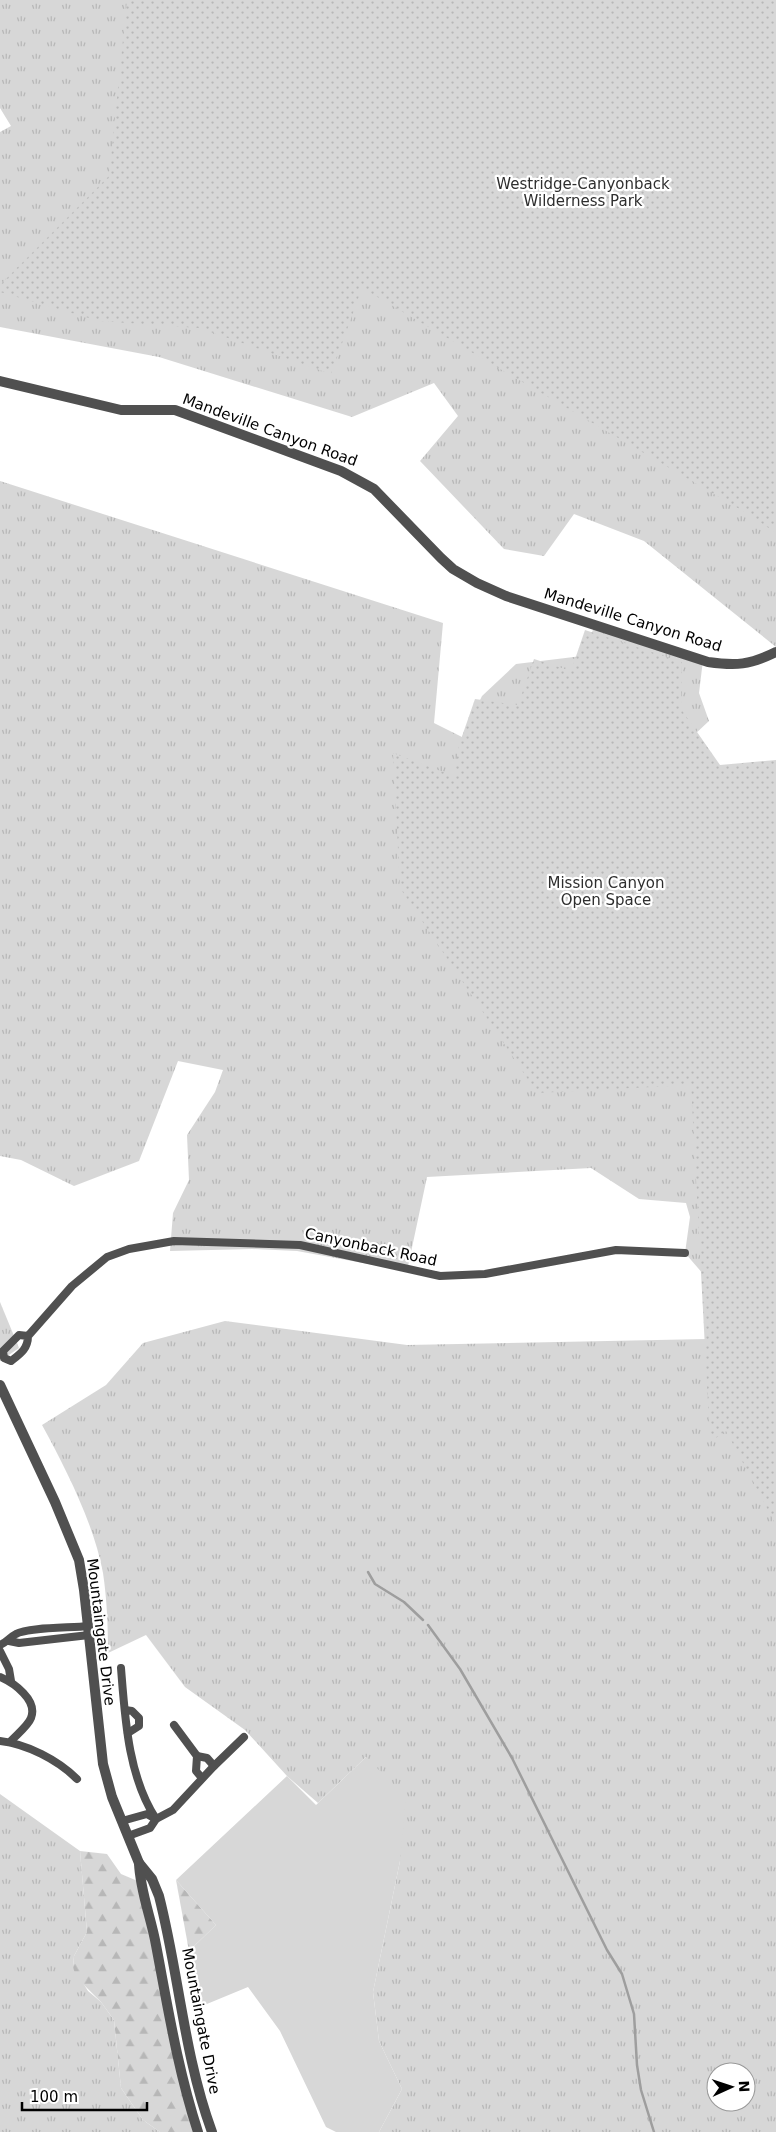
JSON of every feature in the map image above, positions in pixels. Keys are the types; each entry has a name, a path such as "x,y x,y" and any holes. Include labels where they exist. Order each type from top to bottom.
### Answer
{"street":[{"name":"Mandeville Canyon Road","path":"0,381 121,410 175,410 341,471 361,480 386,499 452,569 498,593 708,662 742,665 760,660 776,652"},
{"name":"Canyonback Road","path":"8,1359 28,1345 28,1336 72,1286 107,1257 129,1249 174,1241 300,1245 440,1276 485,1274 616,1250 685,1253"},
{"path":"8,1359 3,1350 19,1335 28,1336"},
{"path":"7,1346 8,1359"},
{"name":"Mountaingate Drive","path":"0,1385 55,1502 79,1560 102,1764 139,1863 152,1878 159,1896 198,2089 212,2132"},
{"path":"0,1644 9,1641 17,1634 40,1630 88,1631"},
{"path":"40,1630 41,1640"},
{"path":"9,1641 19,1643 88,1631"},
{"path":"0,1651 9,1669 11,1681"},
{"path":"121,1668 128,1733 142,1791 156,1819"},
{"path":"0,1677 11,1681 24,1694 32,1711 30,1720 10,1742"},
{"path":"125,1710 132,1711 139,1718 139,1726 128,1733"},
{"path":"174,1725 198,1756 206,1758 214,1766"},
{"path":"128,1836 150,1828 156,1819 173,1810 202,1778 244,1737"},
{"path":"0,1741 10,1742 50,1759 77,1779"},
{"path":"198,1756 196,1771 202,1778"},
{"path":"122,1821 147,1814 156,1819"},
{"name":"Mountaingate Drive","path":"139,1863 140,1882 152,1924 176,2051 198,2132"}],"green space":[{"name":"Westridge-Canyonback Wilderness Park","path":"0,0 776,0 776,647 644,541 574,514 544,556 504,549 420,461 458,416 434,383 352,417 159,357 0,327 0,132 11,126 0,108"},
{"name":"Westridge-Canyonback Wilderness Park","path":"127,0 776,0 776,533 748,514 362,288 331,374 199,328 99,321 0,292 0,285 109,176"},
{"path":"0,481 443,623 434,723 462,737 482,696 516,664 582,656 595,625 703,660 699,693 709,721 694,735 715,769 776,777 776,2132 379,2132 402,2089 379,2041 373,1992 400,1861 366,1757 318,1803 287,1776 245,1730 185,1687 146,1635 108,1653 105,1593 99,1554 78,1497 42,1425 106,1385 143,1343 225,1321 407,1345 707,1339 704,1275 685,1253 690,1217 686,1203 639,1199 591,1168 427,1177 407,1271 297,1251 252,1249 170,1251 173,1213 189,1180 187,1135 215,1092 223,1070 178,1061 139,1161 74,1186 21,1160 0,1156"},
{"name":"Mission Canyon Open Space","path":"585,630 682,662 681,709 720,765 776,760 776,1525 726,1431 710,1442 691,1085 537,1093 400,888 393,753 454,776 459,745 475,699 518,705 534,659 571,671"},
{"path":"0,1302 19,1348 0,1361"},
{"path":"366,1757 406,1797 400,1861 373,1992 379,2041 402,2089 379,2132 336,2132 326,2127 280,2031 248,1987 202,2006 189,1951 216,1925 176,1880 287,1776 316,1805"},
{"path":"0,1794 80,1851 87,1932 74,1956 73,1967 88,1991 101,2002 114,2020 121,2088 143,2120 160,2132 0,2132"},
{"path":"80,1851 107,1854 121,1874 140,1882 198,2132 160,2132 143,2120 121,2088 114,2020 101,2002 76,1977 73,1967 74,1956 87,1932"},
{"path":"176,1880 216,1925 189,1951"}],"waterway":[{"path":"368,1572 375,1584 404,1602 423,1620"},
{"path":"428,1625 460,1669 512,1758 607,1950 622,1974 634,2014 637,2065 641,2090 654,2132"}]}
